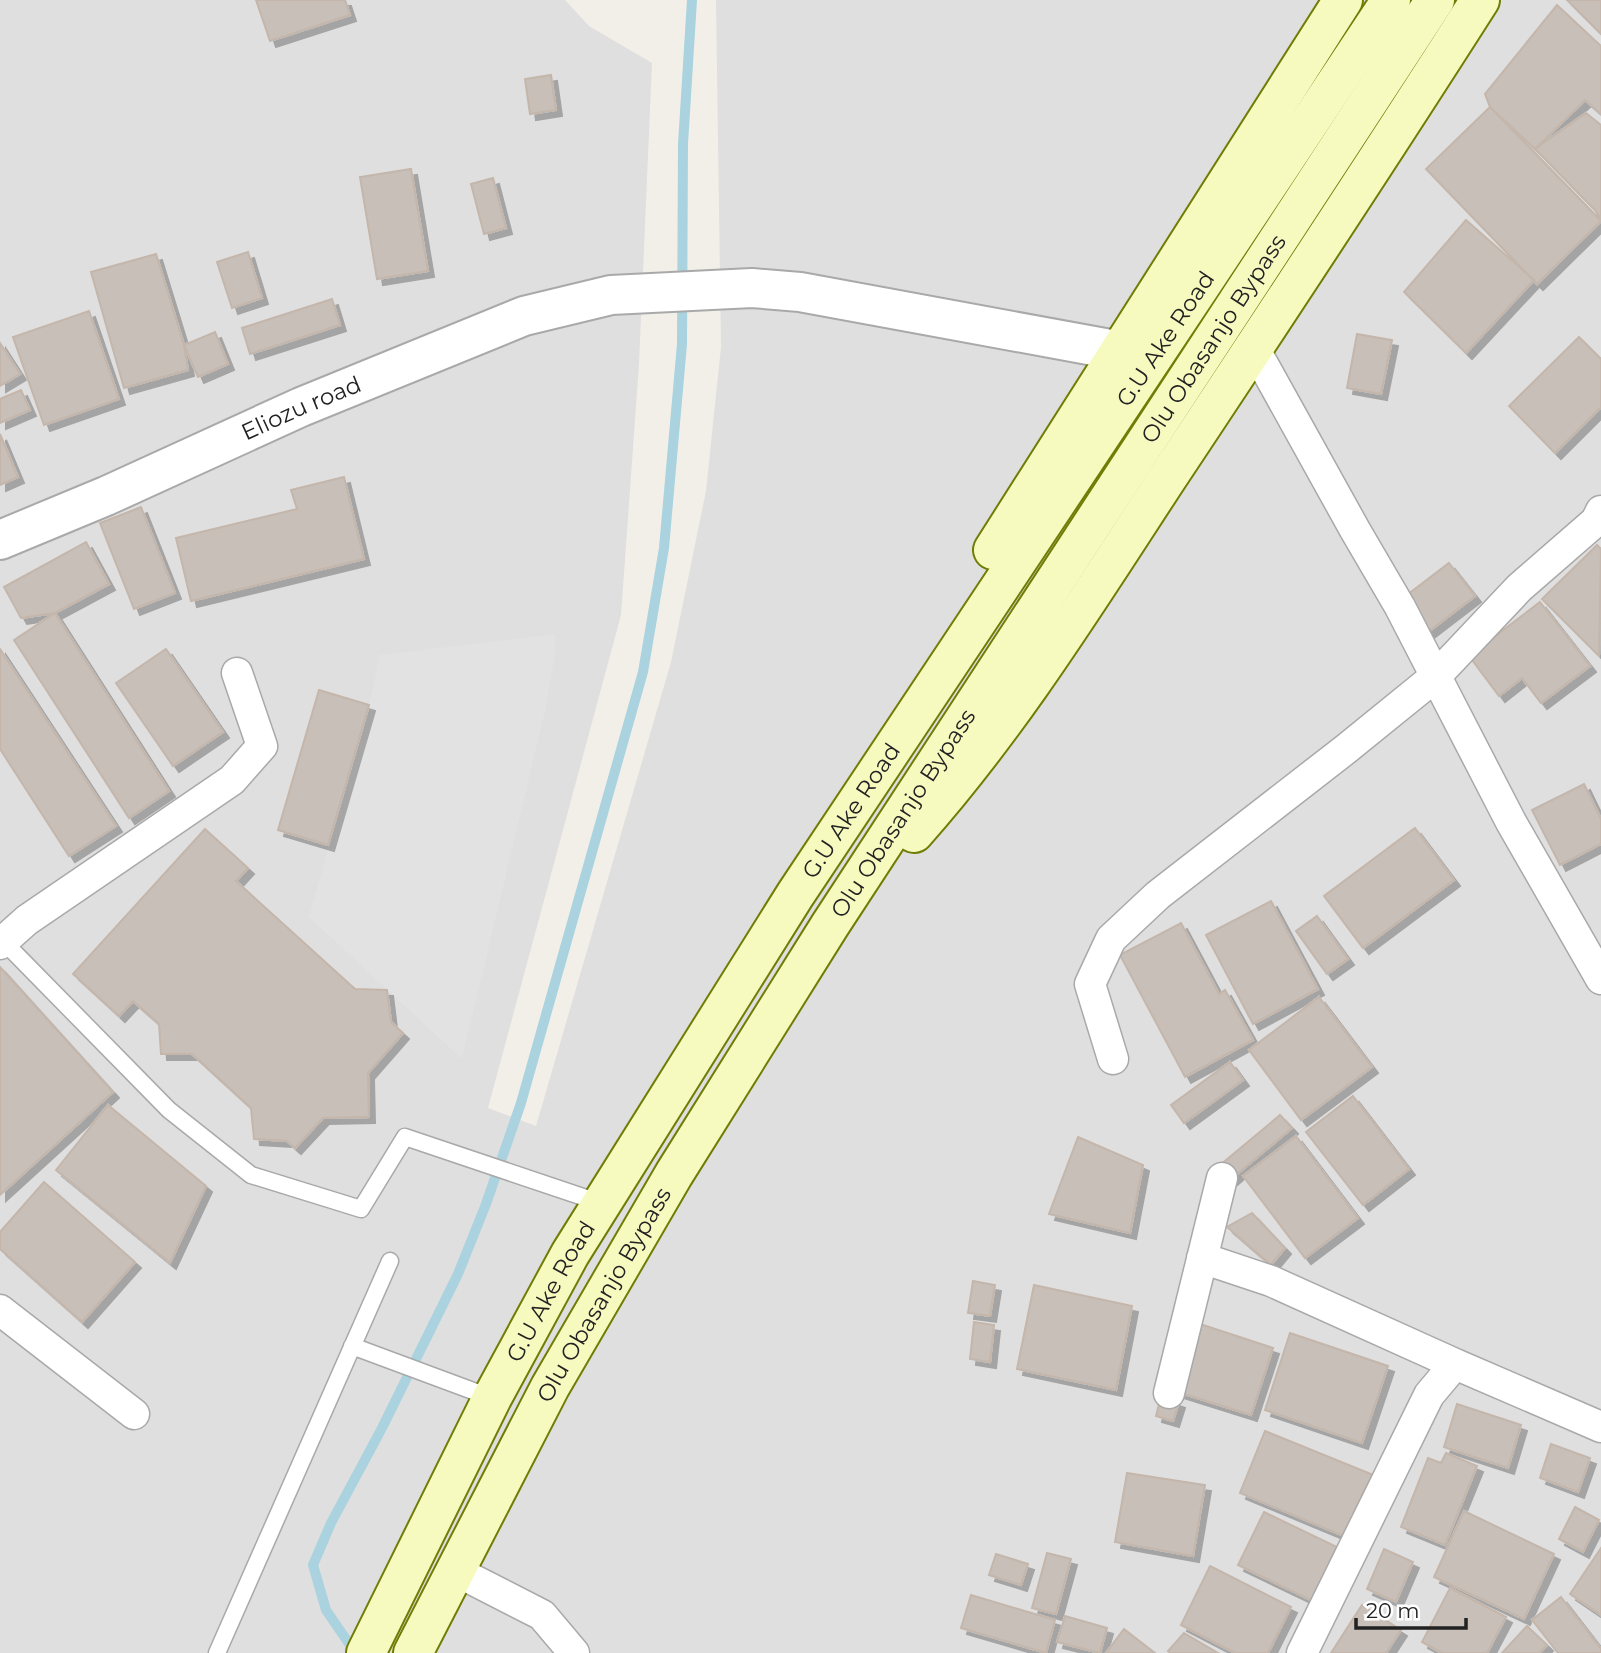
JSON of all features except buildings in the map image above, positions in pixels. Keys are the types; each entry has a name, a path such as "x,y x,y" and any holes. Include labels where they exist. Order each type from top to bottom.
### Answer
{"main road":[{"path":"795,895 885,737 944,626 1343,0"},
{"name":"G.U Ake Road","path":"366,1653 492,1398 570,1254 601,1203 795,895 1391,0"},
{"name":"Olu Obasanjo Bypass","path":"413,1653 550,1387 674,1174 830,925 1436,0"},
{"path":"830,925 956,785 1028,689 1480,0"}],"street":[{"name":"Eliozu road","path":"0,540 106,496 301,407 445,347 524,316 611,295 752,288 800,292 1121,351"},
{"path":"1254,348 1354,530 1401,607 1511,822 1601,979"},
{"path":"1112,1059 1090,984 1111,939 1158,895 1436,676 1519,588 1596,521 1601,511"},
{"path":"2,942 27,920 232,779 262,746 237,673"},
{"path":"1170,1394 1222,1178"},
{"path":"1202,1258 1271,1281 1601,1427"},
{"path":"0,1310 134,1414"},
{"path":"1302,1653 1430,1395 1455,1364"},
{"path":"454,1570 542,1615 574,1653"}],"lane":[{"path":"2,942 169,1110 251,1175 362,1209 405,1137 601,1203"},
{"path":"217,1653 390,1261"},
{"path":"352,1346 492,1398"}],"shaded area":[{"path":"0,0 565,0 589,26 652,63 639,364 621,615 488,1108 536,1126 671,662 706,491 721,347 716,0 1601,0 1601,1653 0,1653"},
{"path":"555,634 555,654 545,711 462,1059 309,917 369,705 380,655"}],"waterway":[{"path":"352,1648 326,1610 313,1565 331,1523 382,1428 458,1274 486,1204 521,1103 643,672 664,548 682,344 683,144 692,0"}]}
